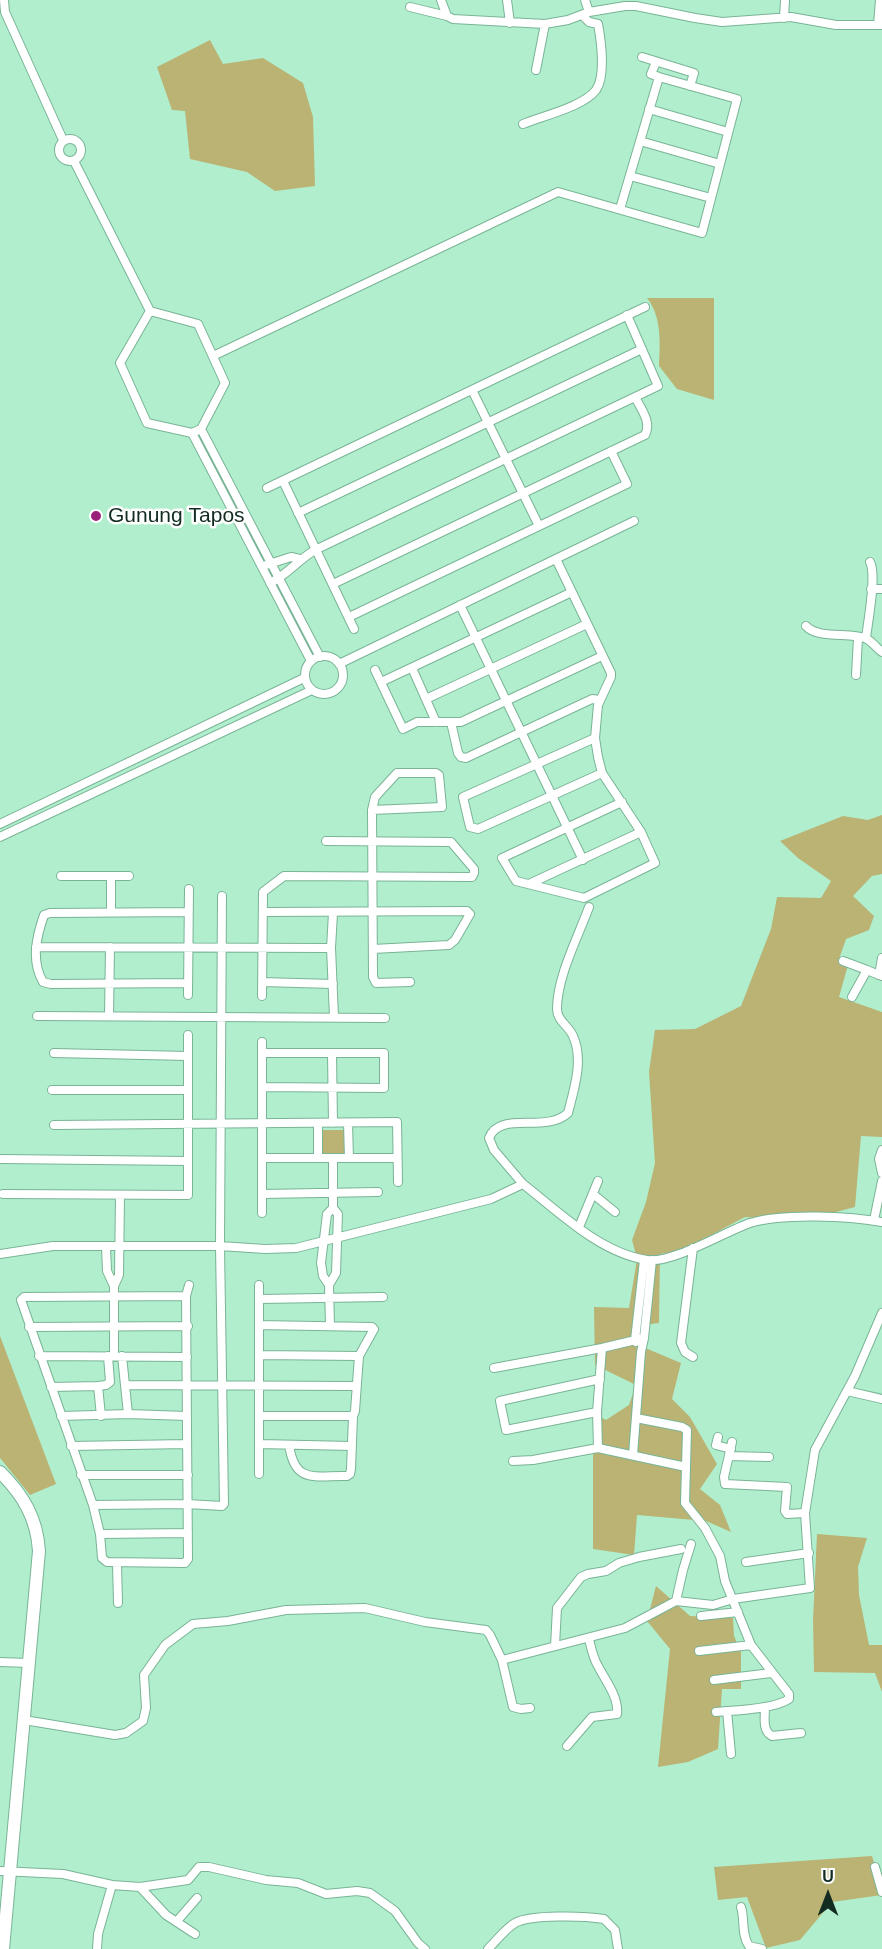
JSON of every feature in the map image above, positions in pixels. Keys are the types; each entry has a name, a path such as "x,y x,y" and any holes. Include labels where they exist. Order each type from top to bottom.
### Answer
{"main road":[{"path":"0,1473 17,1489 26,1503 38,1536 38,1569 24,1720 4,1875 3,1949"}],"street":[{"path":"4,0 5,12 63,140"},
{"path":"441,0 447,16"},
{"path":"507,0 510,23"},
{"path":"523,124 571,106 595,91 599,83 601,42 598,24 589,22 585,14 585,0"},
{"path":"784,18 785,0"},
{"path":"410,7 453,19 510,23 545,24 625,6 636,6 695,18 736,22 748,19 784,18 836,25 880,25 879,0"},
{"path":"536,70 545,24"},
{"path":"642,57 694,73 690,86"},
{"path":"213,356 558,192 702,233 737,99 651,74 656,62"},
{"path":"620,209 659,77"},
{"path":"649,109 728,132"},
{"path":"63,140 75,139 80,144 81,152 74,161"},
{"path":"63,140 59,146 59,153 66,161 74,161"},
{"path":"640,141 720,164"},
{"path":"74,161 150,311 198,324 213,356 225,383 197,431"},
{"path":"630,176 711,198"},
{"path":"267,488 645,307"},
{"path":"150,311 120,363 147,423 197,431"},
{"path":"274,581 295,567 300,559 315,550 658,386 627,315"},
{"path":"298,513 642,349"},
{"path":"472,390 538,526"},
{"path":"333,584 645,435 648,423 635,397"},
{"path":"197,431 274,581 311,661"},
{"path":"349,617 627,484 610,451"},
{"path":"283,481 354,629"},
{"path":"339,664 634,521"},
{"path":"266,565 291,557 300,559"},
{"path":"556,559 611,677 598,705 595,738 602,773 622,802 641,832 655,860 653,865 584,898 516,881 502,858 622,802"},
{"path":"856,675 871,589 873,568 870,562"},
{"path":"274,581 320,657"},
{"path":"871,589 882,589"},
{"path":"381,682 572,592"},
{"path":"460,605 583,860"},
{"path":"426,699 587,624"},
{"path":"806,626 818,633 862,638 882,652"},
{"path":"375,670 403,729 417,722 461,722 602,656"},
{"path":"320,657 334,659 339,664 342,679 334,692 319,694 312,690 304,678 311,661 320,657"},
{"path":"412,668 436,722"},
{"path":"0,824 304,678"},
{"path":"0,837 312,690"},
{"path":"451,722 458,753 461,757 466,758 591,699 600,700"},
{"path":"595,738 463,797 470,827 478,829 602,773"},
{"path":"372,810 442,807 439,775 397,773 375,797 372,810 373,977 376,983 411,982"},
{"path":"531,883 641,832"},
{"path":"262,996 264,890 284,876 472,877 474,871 451,842 326,841"},
{"path":"61,876 129,876"},
{"path":"111,876 111,911"},
{"path":"188,995 189,889"},
{"path":"93,1505 222,1506 224,1504 220,1246 222,896"},
{"path":"589,908 564,976 557,1008 559,1018 572,1032 577,1049 578,1069 568,1113 550,1122 504,1125 492,1132 489,1138 494,1150 523,1184 613,1250 648,1260 693,1248 747,1224 762,1220 836,1217 878,1221 882,1181"},
{"path":"263,912 467,911 470,914 455,940 449,945 373,949"},
{"path":"188,912 58,912 44,915 36,947 36,964 43,982 188,983"},
{"path":"333,913 331,948 334,1017"},
{"path":"36,947 331,948"},
{"path":"109,1016 110,947"},
{"path":"843,961 880,975 882,958"},
{"path":"852,997 867,970"},
{"path":"262,982 333,984"},
{"path":"37,1016 385,1018"},
{"path":"3,1194 188,1196 188,1035"},
{"path":"262,1042 262,1213"},
{"path":"54,1053 188,1056"},
{"path":"262,1053 384,1053 384,1088 262,1087"},
{"path":"332,1053 333,1123"},
{"path":"52,1090 188,1090"},
{"path":"348,1122 349,1158"},
{"path":"54,1125 397,1122 398,1182"},
{"path":"318,1123 318,1158"},
{"path":"882,1150 879,1159 882,1173"},
{"path":"262,1158 397,1158"},
{"path":"329,1285 336,1273 339,1214 333,1208 333,1158"},
{"path":"0,1159 188,1161"},
{"path":"579,1227 598,1181"},
{"path":"0,1254 53,1246 296,1248 491,1199 523,1184"},
{"path":"262,1194 378,1192"},
{"path":"593,1194 615,1212"},
{"path":"51,1387 98,1386 110,1382 114,1356 113,1296 119,1275 120,1195"},
{"path":"330,1326 329,1285 321,1271 327,1214 333,1208"},
{"path":"106,1247 107,1271 114,1286"},
{"path":"693,1248 681,1343 685,1352 693,1356"},
{"path":"633,1455 640,1339 648,1260"},
{"path":"186,1296 24,1297 21,1300 93,1505 103,1560 107,1562 117,1564 187,1561 188,1326 186,1296 189,1285"},
{"path":"259,1285 259,1474"},
{"path":"260,1299 383,1297"},
{"path":"502,1660 624,1628 676,1601 713,1605 733,1599 810,1588 805,1513 815,1450 847,1391 882,1313"},
{"path":"259,1325 374,1327 360,1355 356,1411 353,1416 350,1474 347,1476 308,1475 299,1472 291,1460 289,1445"},
{"path":"29,1327 188,1326"},
{"path":"494,1368 640,1339"},
{"path":"598,1448 597,1412 602,1348"},
{"path":"259,1354 360,1355"},
{"path":"39,1356 187,1356"},
{"path":"114,1356 123,1383 126,1385 128,1414"},
{"path":"597,1412 506,1430 500,1401 600,1379"},
{"path":"126,1385 356,1386"},
{"path":"98,1386 101,1416"},
{"path":"847,1391 882,1399"},
{"path":"61,1416 128,1414 186,1416"},
{"path":"258,1416 353,1416"},
{"path":"636,1418 687,1430 685,1503 705,1528 720,1556 725,1581 751,1645 789,1694 789,1699 765,1708 716,1712"},
{"path":"718,1437 716,1445 769,1457"},
{"path":"71,1446 187,1444"},
{"path":"259,1444 352,1446"},
{"path":"513,1461 533,1460 598,1448 686,1467"},
{"path":"730,1449 724,1477 725,1484 787,1487 785,1511 787,1514 805,1513"},
{"path":"81,1474 188,1475"},
{"path":"100,1534 188,1533"},
{"path":"676,1601 691,1544"},
{"path":"555,1646 557,1608 581,1577 606,1571 619,1563 639,1557 681,1549"},
{"path":"746,1562 809,1552"},
{"path":"117,1564 118,1603"},
{"path":"24,1720 115,1735 126,1733 143,1721 146,1708 144,1675 165,1645 193,1624 228,1621 286,1610 375,1609 425,1622 486,1630 502,1660 513,1707 530,1708"},
{"path":"701,1616 738,1612"},
{"path":"567,1746 592,1716 617,1714 616,1704 606,1678 597,1664 588,1639"},
{"path":"699,1651 751,1645"},
{"path":"0,1662 28,1663"},
{"path":"714,1680 771,1673"},
{"path":"765,1708 768,1734 772,1736 801,1733"},
{"path":"727,1711 731,1754"},
{"path":"4,1875 63,1874 112,1885 140,1887 188,1880 199,1867 204,1867 266,1880 298,1883 326,1894 357,1891 370,1893 395,1911 425,1949"},
{"path":"875,1867 882,1892"},
{"path":"97,1949 98,1934 112,1885"},
{"path":"140,1887 166,1915 195,1934"},
{"path":"177,1922 197,1898"},
{"path":"741,1907 746,1943 751,1947 762,1949"},
{"path":"488,1949 517,1922 531,1917 550,1917 604,1919 615,1930 618,1949"}],"shaded area":[{"path":"210,40 223,64 263,58 303,83 313,117 315,186 275,191 247,172 190,159 185,111 172,110 157,67"},
{"path":"647,298 714,298 714,400 677,389 659,366 658,322"},
{"path":"882,815 882,874 872,876 853,896 874,916 869,930 846,939 839,959 848,965 839,997 882,1012 882,1137 861,1136 855,1207 802,1221 745,1217 683,1250 660,1254 659,1323 636,1326 631,1342 681,1363 672,1399 690,1417 717,1464 700,1489 720,1505 731,1532 706,1521 637,1515 634,1555 593,1549 593,1413 606,1420 629,1405 636,1385 595,1365 594,1307 629,1308 637,1259 632,1240 646,1202 655,1163 649,1072 655,1030 695,1029 741,1006 771,929 777,897 821,898 831,881 798,858 780,841 843,816 868,820"},
{"path":"323,1130 345,1130 345,1154 323,1154"},
{"path":"0,1336 56,1484 30,1495 0,1458"},
{"path":"817,1534 867,1538 858,1567 859,1595 869,1645 882,1645 882,1692 875,1673 814,1672 813,1620"},
{"path":"656,1586 690,1616 733,1618 734,1636 741,1652 741,1689 722,1689 718,1749 688,1762 658,1767 670,1649 647,1621"},
{"path":"872,1856 882,1895 832,1902 800,1940 766,1948 747,1897 718,1900 714,1867"}],"place":[{"name":"Gunung Tapos","path":"96,516"}]}
